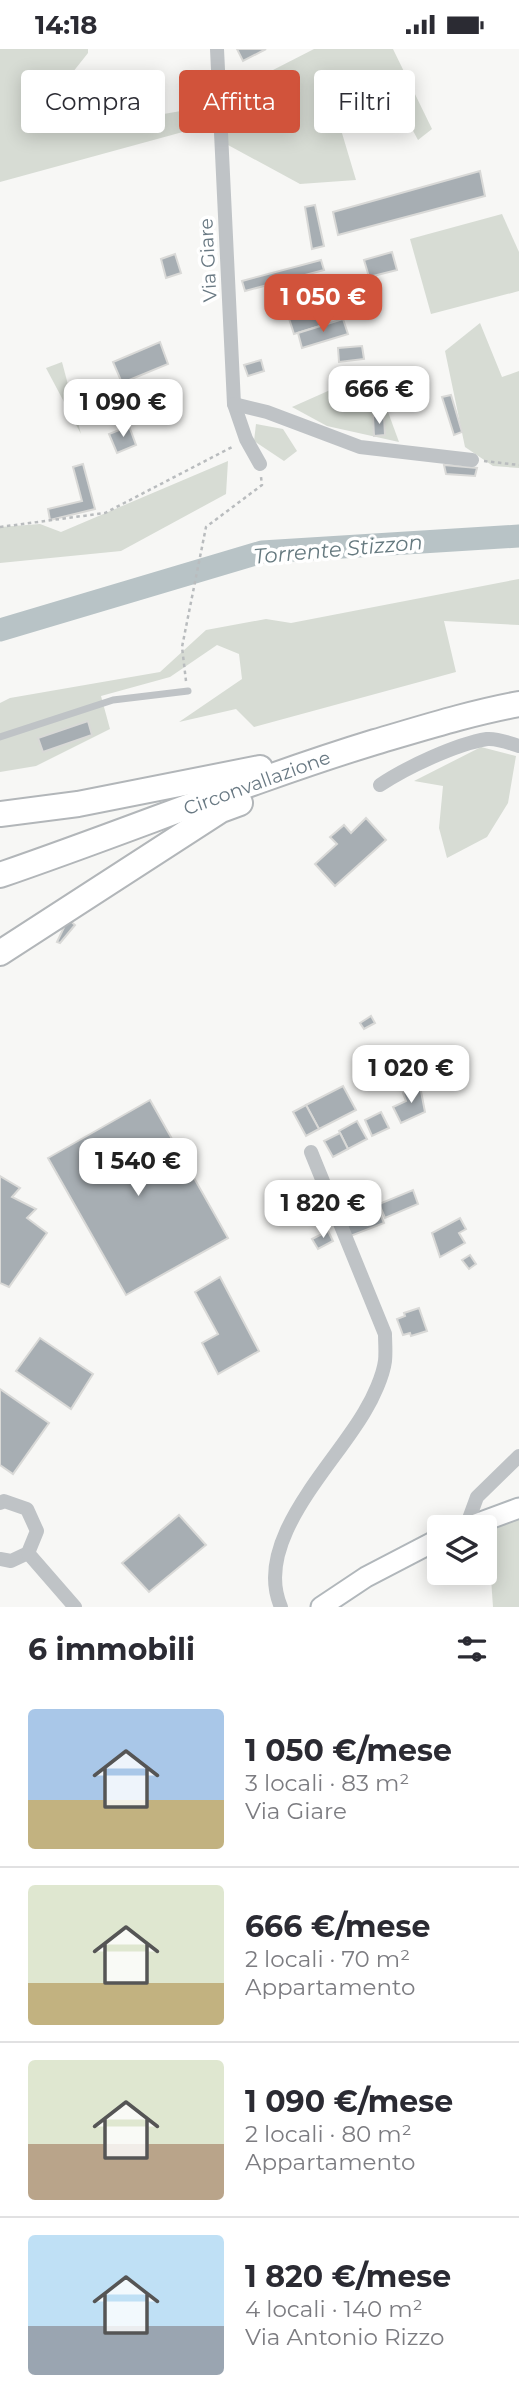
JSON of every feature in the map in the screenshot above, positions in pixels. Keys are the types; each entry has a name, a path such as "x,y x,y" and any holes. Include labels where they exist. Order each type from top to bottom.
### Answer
{"highway":[{"name":"Circonvallazione","path":"0,876 292,770 422,728 519,704"},
{"path":"0,814 78,804 275,765 292,770 279,788 221,810 0,953"}],"street":[{"name":"Via Giare","path":"217,49 234,404 246,439 260,464"},
{"path":"234,404 267,412 360,447 472,460"},
{"path":"380,785 397,774 488,739 502,740 519,746"},
{"path":"281,1607 276,1574 282,1539 299,1506 337,1455 366,1409 384,1363 384,1334 311,1152"},
{"path":"470,1515 477,1497 519,1457"},
{"path":"0,1503 4,1501 27,1509 37,1531 28,1553 11,1561 0,1559"},
{"path":"497,1516 519,1508"},
{"path":"321,1607 366,1577 427,1545"},
{"path":"28,1553 75,1607"}],"lane":[{"path":"0,737 113,701 188,691"}],"path":[{"path":"0,527 105,513 246,439"},
{"path":"472,460 519,464"},
{"path":"188,691 182,647 206,527 262,485 260,464"}],"shaded area":[{"path":"0,49 88,49 88,53 75,70 21,70 21,133 165,133 165,114 179,111 179,133 0,182"},
{"path":"314,49 393,49 403,70 314,70 314,133 342,133 356,180 300,184 228,145 228,133 300,133 300,70 273,70"},
{"path":"415,94 432,129 418,140 414,133"},
{"path":"502,214 519,252 519,291 431,314 410,239"},
{"path":"480,323 502,377 519,371 519,468 493,466 465,447 445,351"},
{"path":"62,362 81,434 46,368"},
{"path":"373,371 399,442 327,426 292,407"},
{"path":"256,424 283,429 297,451 284,461 254,441"},
{"path":"228,461 226,494 121,551 0,563 0,527 40,524 61,532"},
{"path":"519,579 519,625 444,621 456,672 254,727 236,709 179,722 242,679 239,654 217,645 170,677 101,696 110,729 36,766 0,772 0,703 10,698 160,672 206,630 266,619 291,623"},
{"path":"481,747 516,756 508,803 487,837 447,858 439,828 443,786 414,781"},
{"path":"519,1508 519,1607 493,1607 491,1585 497,1585 497,1516"}],"building":[{"path":"237,49 266,49 243,61"},
{"path":"480,171 485,196 338,235 333,212"},
{"path":"315,205 324,246 312,249 305,207"},
{"path":"392,252 397,270 369,277 364,260"},
{"path":"175,254 181,273 166,278 161,259"},
{"path":"321,260 324,270 245,291 242,281"},
{"path":"313,291 323,325 294,334 283,300"},
{"path":"343,319 348,334 302,348 298,333"},
{"path":"160,342 168,364 122,383 113,362"},
{"path":"362,346 364,359 339,362 338,348"},
{"path":"261,360 264,371 248,376 244,365"},
{"path":"451,395 462,432 454,435 442,397"},
{"path":"373,416 384,416 385,435 374,436"},
{"path":"129,426 136,445 117,453 109,434"},
{"path":"83,464 95,509 50,520 48,509 82,501 73,467"},
{"path":"444,465 477,468 475,476 446,474"},
{"path":"88,721 92,735 43,752 38,738"},
{"path":"366,818 386,840 335,886 315,864 337,844 330,837 344,825 351,833"},
{"path":"68,919 75,925 60,943 57,942"},
{"path":"371,1016 375,1023 364,1029 360,1023"},
{"path":"343,1086 356,1110 319,1129 306,1105"},
{"path":"420,1086 425,1112 401,1123 393,1107 406,1101 403,1093"},
{"path":"150,1100 228,1238 126,1295 48,1158"},
{"path":"306,1105 319,1129 306,1136 293,1112"},
{"path":"381,1112 389,1128 372,1136 365,1120"},
{"path":"357,1121 367,1139 348,1149 339,1131"},
{"path":"340,1133 348,1149 333,1157 324,1141"},
{"path":"0,1176 20,1188 12,1197 36,1209 27,1218 47,1233 9,1287 0,1283"},
{"path":"413,1190 418,1204 385,1218 379,1204"},
{"path":"376,1204 384,1223 348,1237 341,1218"},
{"path":"460,1218 466,1229 459,1233 465,1243 440,1257 432,1233"},
{"path":"328,1231 333,1241 318,1249 312,1239"},
{"path":"470,1255 476,1264 469,1269 462,1260"},
{"path":"220,1277 259,1351 218,1374 202,1343 218,1334 195,1292"},
{"path":"419,1308 427,1331 411,1336 410,1333 403,1335 397,1319 405,1316 404,1313"},
{"path":"40,1338 93,1374 71,1409 16,1371"},
{"path":"0,1389 49,1423 13,1474 0,1465"},
{"path":"179,1515 206,1545 149,1592 122,1563"}],"waterway":[{"name":"Torrente Stizzon","path":"0,630 262,552 519,536"}]}
